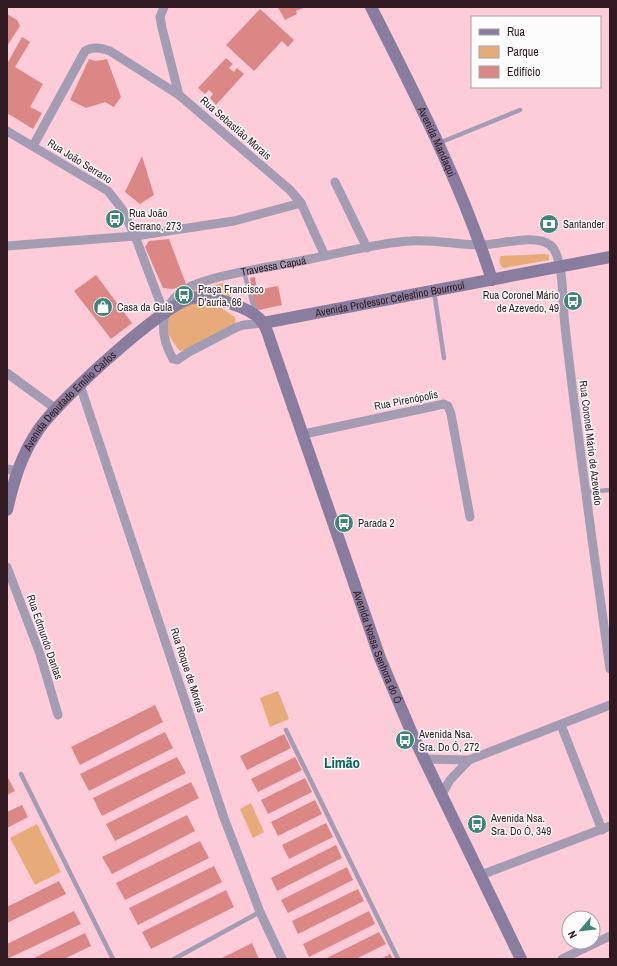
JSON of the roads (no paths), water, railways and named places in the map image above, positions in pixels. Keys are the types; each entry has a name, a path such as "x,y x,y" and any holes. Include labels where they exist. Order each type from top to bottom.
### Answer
{"main road":[{"name":"Avenida Mandaqui","path":"371,7 438,143 481,245 492,280"},
{"name":"Avenida Professor Celestino Bourroul","path":"259,319 434,291 610,257"},
{"path":"164,313 186,300 210,297 219,299 259,319"},
{"name":"Avenida Deputado Emílio Carlos","path":"7,510 12,470 34,436 56,409 80,385 164,313"},
{"name":"Avenida Nossa Senhora do Ó","path":"259,319 304,434 380,658 424,759 522,959"}],"street":[{"path":"164,7 160,17 179,95"},
{"name":"Rua Sebastião Morais","path":"33,146 84,51 88,48 110,51 179,95 290,190 301,204 325,256"},
{"name":"Rua João Serrano","path":"7,131 108,191 122,209 135,236 164,313"},
{"path":"335,182 368,248"},
{"path":"7,246 135,236 234,221 301,204"},
{"name":"Travessa Capuá","path":"164,313 173,300 188,288 244,272 408,241 430,240 481,245 535,240 546,242 551,246 557,253 561,267"},
{"name":"Rua Coronel Mário de Azevedo","path":"561,267 562,303 585,492 610,669"},
{"path":"164,313 163,331 166,346 174,360 237,327 259,319"},
{"path":"7,373 56,409"},
{"name":"Rua Roque de Morais","path":"80,385 224,818 260,912 282,959"},
{"name":"Rua Pirenópolis","path":"304,434 444,404 448,406 451,414 470,517"},
{"name":"Rua Edmundo Dantas","path":"7,567 40,654 58,715"},
{"path":"424,759 469,760 610,705"},
{"path":"481,875 606,828 561,725"},
{"path":"442,794 450,780 469,760"},
{"path":"562,959 610,936"}],"lane":[{"path":"438,143 520,110"},
{"path":"244,272 259,319"},
{"path":"434,291 444,358"},
{"path":"585,492 610,490"},
{"path":"286,730 398,959"},
{"path":"21,774 113,959"},
{"path":"174,959 260,912"}],"place":[{"name":"Rua João Serrano, 273","path":"115,219"},
{"name":"Santander","path":"549,224"},
{"name":"Praça Francisco D'auria, 66","path":"184,295"},
{"name":"Rua Coronel Mário de Azevedo, 49","path":"573,301"},
{"name":"Casa da Gula","path":"103,307"},
{"name":"Parada 2","path":"344,523"},
{"name":"Avenida Nsa. Sra. Do Ó, 272","path":"405,740"},
{"name":"Avenida Nsa. Sra. Do Ó, 349","path":"477,824"}],"district":[{"name":"Limão","path":"342,762"}]}
